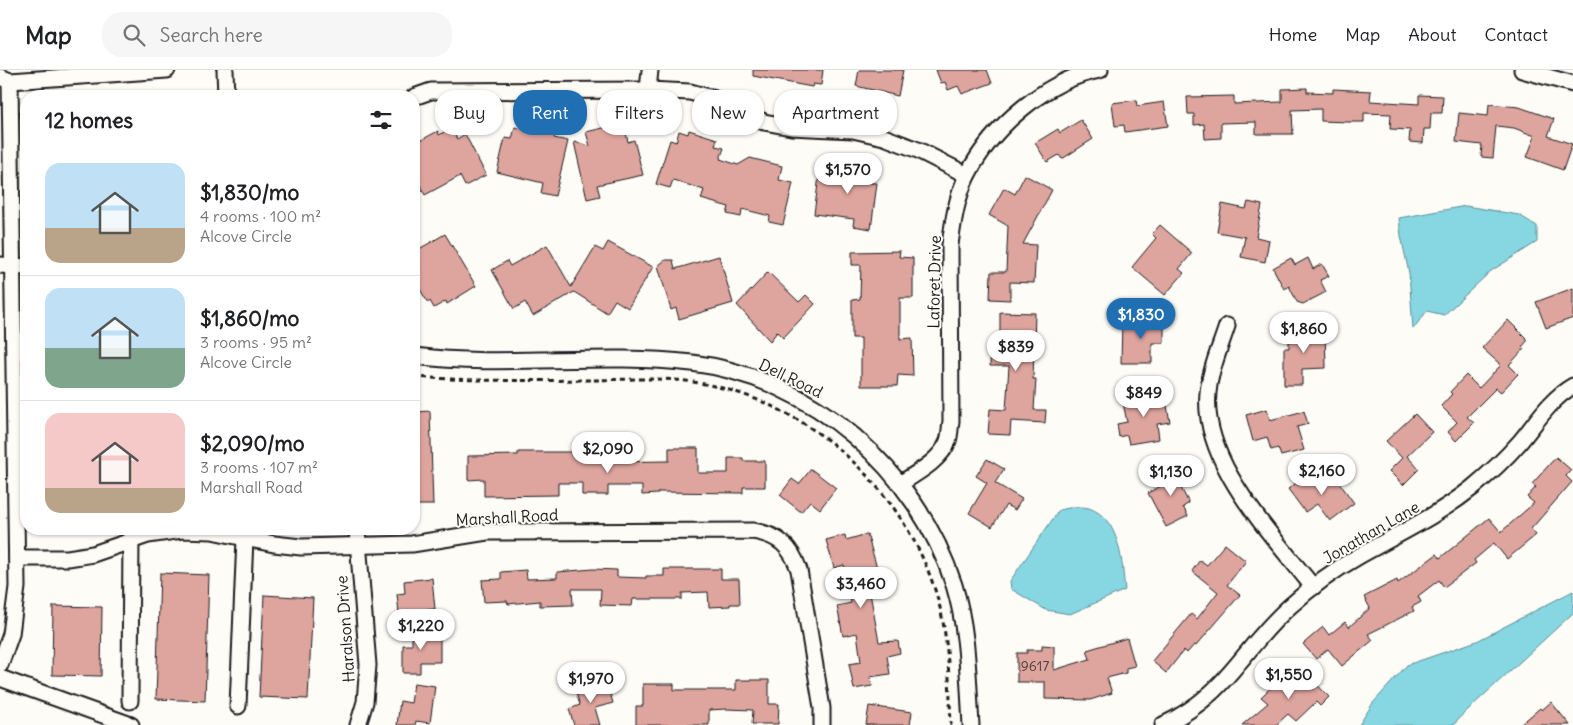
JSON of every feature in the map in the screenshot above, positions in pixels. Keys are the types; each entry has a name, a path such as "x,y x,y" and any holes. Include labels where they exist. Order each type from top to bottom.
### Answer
{"street":[{"path":"0,665 11,634 7,610 16,558 13,266 5,79 167,70"},
{"path":"225,70 226,90"},
{"path":"648,90 650,70"},
{"name":"Laforet Drive","path":"901,483 938,456 948,442 950,421 950,245 954,216 967,175 984,149 1004,126 1030,103 1059,84 1100,70"},
{"path":"1522,70 1573,84"},
{"path":"420,94 431,91 597,90"},
{"path":"682,93 698,94 712,98 764,122 790,127 853,130 884,137 918,150 967,175"},
{"path":"1227,326 1208,386 1209,417 1216,445 1227,471 1243,497 1313,587"},
{"name":"Dell Road","path":"420,356 465,360 650,360 692,363 733,370 807,402 873,453 901,483 940,550 954,585 962,617 971,725"},
{"name":"Jonathan Lane","path":"1163,725 1198,705 1217,689 1265,631 1313,587 1358,557 1433,517 1472,488 1518,444 1553,401 1573,386"},
{"name":"Marshall Road","path":"242,535 301,547 412,544 486,532 753,531 769,534 784,542 794,555 799,570 822,708 822,725"},
{"path":"130,535 132,564 130,701"},
{"name":"Marshall Road","path":"16,558 68,558 93,554 130,535 148,535"},
{"path":"237,535 238,706"},
{"name":"Haralson Drive","path":"357,535 368,665 365,702 358,725"},
{"path":"0,678 130,725"}],"path":[{"path":"420,377 527,381 684,380 720,386 750,396 802,423 842,450 875,483 918,548 935,588 943,630 949,667 951,725"}],"water":[{"path":"1466,206 1519,215 1537,226 1537,242 1491,271 1444,315 1427,311 1413,329 1409,273 1399,218"},
{"path":"1074,507 1089,508 1100,514 1108,522 1118,543 1125,590 1070,614 1046,610 1011,589 1010,581 1059,510"},
{"path":"1573,591 1573,613 1458,719 1454,725 1359,725 1373,703 1407,665 1477,641"}],"building":[{"path":"753,70 823,70 821,85 813,84 812,87 753,76"},
{"path":"859,70 903,70 898,96 897,90 873,90 856,86"},
{"path":"936,70 987,70 992,83 962,94 958,86 948,90 945,82 941,83"},
{"path":"1307,88 1307,92 1333,93 1333,89 1371,91 1370,101 1419,104 1419,95 1443,96 1442,113 1431,113 1430,129 1424,129 1423,143 1409,142 1410,130 1390,129 1391,114 1364,113 1364,122 1321,121 1321,109 1292,110 1293,134 1256,134 1256,122 1221,123 1221,138 1205,139 1204,124 1194,125 1194,114 1188,114 1187,97 1234,96 1234,104 1282,102 1282,89"},
{"path":"1136,100 1137,106 1164,102 1168,126 1125,132 1124,125 1115,126 1112,103"},
{"path":"1489,104 1519,107 1554,119 1548,136 1572,144 1563,170 1527,157 1535,136 1514,128 1496,126 1493,158 1481,157 1482,145 1456,142 1459,113 1488,116"},
{"path":"1081,120 1093,139 1062,159 1059,155 1047,162 1035,143 1058,129 1060,133"},
{"path":"597,129 597,135 626,135 628,142 634,140 643,175 597,185 600,196 587,199 574,142 590,146 587,132"},
{"path":"689,130 692,131 692,135 705,135 717,139 715,146 724,148 720,159 738,165 750,158 782,166 779,180 793,183 783,225 769,222 770,216 742,209 741,217 727,214 729,207 701,199 704,190 673,180 670,188 656,184 670,140 676,142 678,135 682,135 682,132 688,134"},
{"path":"435,133 435,135 455,135 457,139 466,135 486,175 465,186 460,176 425,195 420,185 420,141"},
{"path":"513,135 554,135 554,138 568,141 555,196 541,193 543,183 497,172 505,138 512,139"},
{"path":"834,165 873,169 871,183 877,183 871,229 853,226 854,219 814,214 819,176 833,178"},
{"path":"1025,175 1052,190 1023,244 1036,245 1034,283 1010,282 1010,300 990,299 991,272 1006,272 1008,226 989,215 1004,188 1015,194"},
{"path":"1248,202 1262,205 1256,237 1269,240 1265,262 1241,257 1245,237 1217,232 1222,204 1246,209"},
{"path":"1160,225 1192,253 1179,269 1184,273 1165,295 1132,267 1156,238 1152,234"},
{"path":"445,234 476,286 447,304 446,301 434,308 430,301 428,303 420,289 420,249"},
{"path":"608,242 653,267 628,308 615,300 607,313 574,292 533,316 525,302 514,309 492,270 507,261 510,266 547,245 571,287 595,247 603,251"},
{"path":"900,251 899,257 913,258 913,298 900,298 900,339 912,338 913,376 898,375 897,386 861,386 861,338 852,338 852,300 860,299 861,265 852,265 852,252"},
{"path":"719,256 733,303 679,319 676,308 671,310 658,266 665,260 673,260 675,269"},
{"path":"1291,258 1295,265 1308,258 1313,269 1322,264 1329,276 1320,280 1326,292 1303,304 1297,302 1289,286 1284,289 1273,268"},
{"path":"768,272 799,302 806,295 815,304 783,338 777,332 770,341 737,305"},
{"path":"1573,288 1573,318 1546,328 1536,302"},
{"path":"1000,312 1035,313 1033,379 1036,379 1034,410 1046,410 1045,423 1011,421 1010,435 988,434 990,409 1006,410 1009,366 990,366 991,342 1000,342"},
{"path":"1148,316 1164,316 1164,343 1152,343 1152,363 1121,363 1122,322 1148,323"},
{"path":"1508,320 1528,340 1522,347 1524,349 1509,365 1518,374 1501,392 1496,388 1467,417 1474,423 1456,441 1448,432 1457,422 1441,406 1452,394 1450,392 1466,375 1479,388 1501,365 1482,348"},
{"path":"1292,329 1325,329 1326,368 1302,369 1302,385 1284,385 1284,348 1289,348 1289,341 1292,341"},
{"path":"1164,390 1170,422 1157,424 1159,439 1129,444 1127,435 1119,437 1117,424 1127,422 1123,403 1148,398 1147,394"},
{"path":"1267,409 1270,420 1304,411 1308,424 1297,427 1304,450 1281,456 1278,448 1271,450 1267,437 1253,441 1246,415"},
{"path":"430,411 433,505 420,505 420,412"},
{"path":"1415,414 1432,432 1407,456 1419,469 1403,485 1389,471 1402,458 1386,441"},
{"path":"669,448 698,448 698,473 728,473 728,458 743,458 743,461 765,461 765,487 743,487 743,493 658,492 658,494 642,495 642,486 608,486 608,495 582,495 582,483 558,483 558,495 484,496 484,479 468,480 468,456 518,455 518,452 600,452 600,462 669,461"},
{"path":"1556,457 1571,470 1566,476 1572,482 1531,529 1536,535 1507,559 1494,543 1474,560 1476,563 1444,587 1439,580 1418,596 1421,602 1412,607 1414,611 1368,634 1373,640 1342,666 1328,649 1316,659 1303,644 1323,627 1329,635 1345,622 1349,627 1370,608 1364,597 1397,580 1398,583 1437,554 1440,558 1489,518 1501,532 1534,503 1527,497 1536,487 1532,484"},
{"path":"987,459 1004,469 995,483 1022,499 1015,510 1006,505 992,527 969,513 987,483 976,476"},
{"path":"1179,465 1190,484 1181,488 1189,503 1183,507 1188,516 1166,527 1148,493 1168,482 1163,473"},
{"path":"811,469 836,488 820,509 810,501 801,512 780,495 792,479 799,484"},
{"path":"1328,473 1333,481 1336,478 1354,503 1330,521 1317,504 1305,512 1288,489 1306,476 1312,485"},
{"path":"867,534 877,568 866,571 879,642 898,641 900,653 887,656 890,674 870,677 872,686 854,689 849,664 861,662 857,633 843,636 837,606 851,603 850,589 844,565 834,568 826,540 845,535 846,540"},
{"path":"1225,544 1246,561 1227,585 1240,595 1196,646 1194,645 1187,653 1184,650 1166,673 1152,661 1191,614 1197,619 1218,592 1192,571 1200,560 1207,565"},
{"path":"593,569 617,570 617,577 646,578 646,576 664,576 664,569 721,569 721,579 739,579 740,604 709,607 708,592 682,593 682,599 633,599 632,606 600,605 601,589 572,589 573,605 540,606 540,601 508,604 507,601 484,602 482,580 501,579 501,572 526,570 527,579 557,578 557,572"},
{"path":"160,573 209,575 205,701 156,699"},
{"path":"432,578 435,609 399,613 397,594 405,593 404,581"},
{"path":"264,595 313,598 308,699 259,697"},
{"path":"53,606 102,607 101,676 52,675"},
{"path":"412,632 440,632 440,662 420,662 420,673 403,673 403,645 412,645"},
{"path":"1127,638 1135,666 1126,668 1126,673 1107,678 1112,693 1090,700 1045,699 1045,682 1017,682 1017,653 1027,653 1027,650 1042,650 1042,645 1054,646 1054,670 1090,659 1087,650"},
{"path":"1302,669 1329,697 1320,706 1316,702 1296,721 1288,714 1276,725 1242,725 1268,703 1261,697 1283,676 1288,682"},
{"path":"606,680 613,703 595,708 600,725 574,725 569,709 580,705 575,690"},
{"path":"736,680 769,680 769,704 779,704 778,724 752,724 753,710 726,709 709,710 709,725 636,725 636,706 643,706 643,684 674,684 674,690 736,690"},
{"path":"414,683 435,686 430,723 416,721 415,725 397,725 400,701 411,703"},
{"path":"1551,702 1570,725 1520,725 1540,708 1542,710"},
{"path":"869,706 912,712 910,725 866,725"}]}
